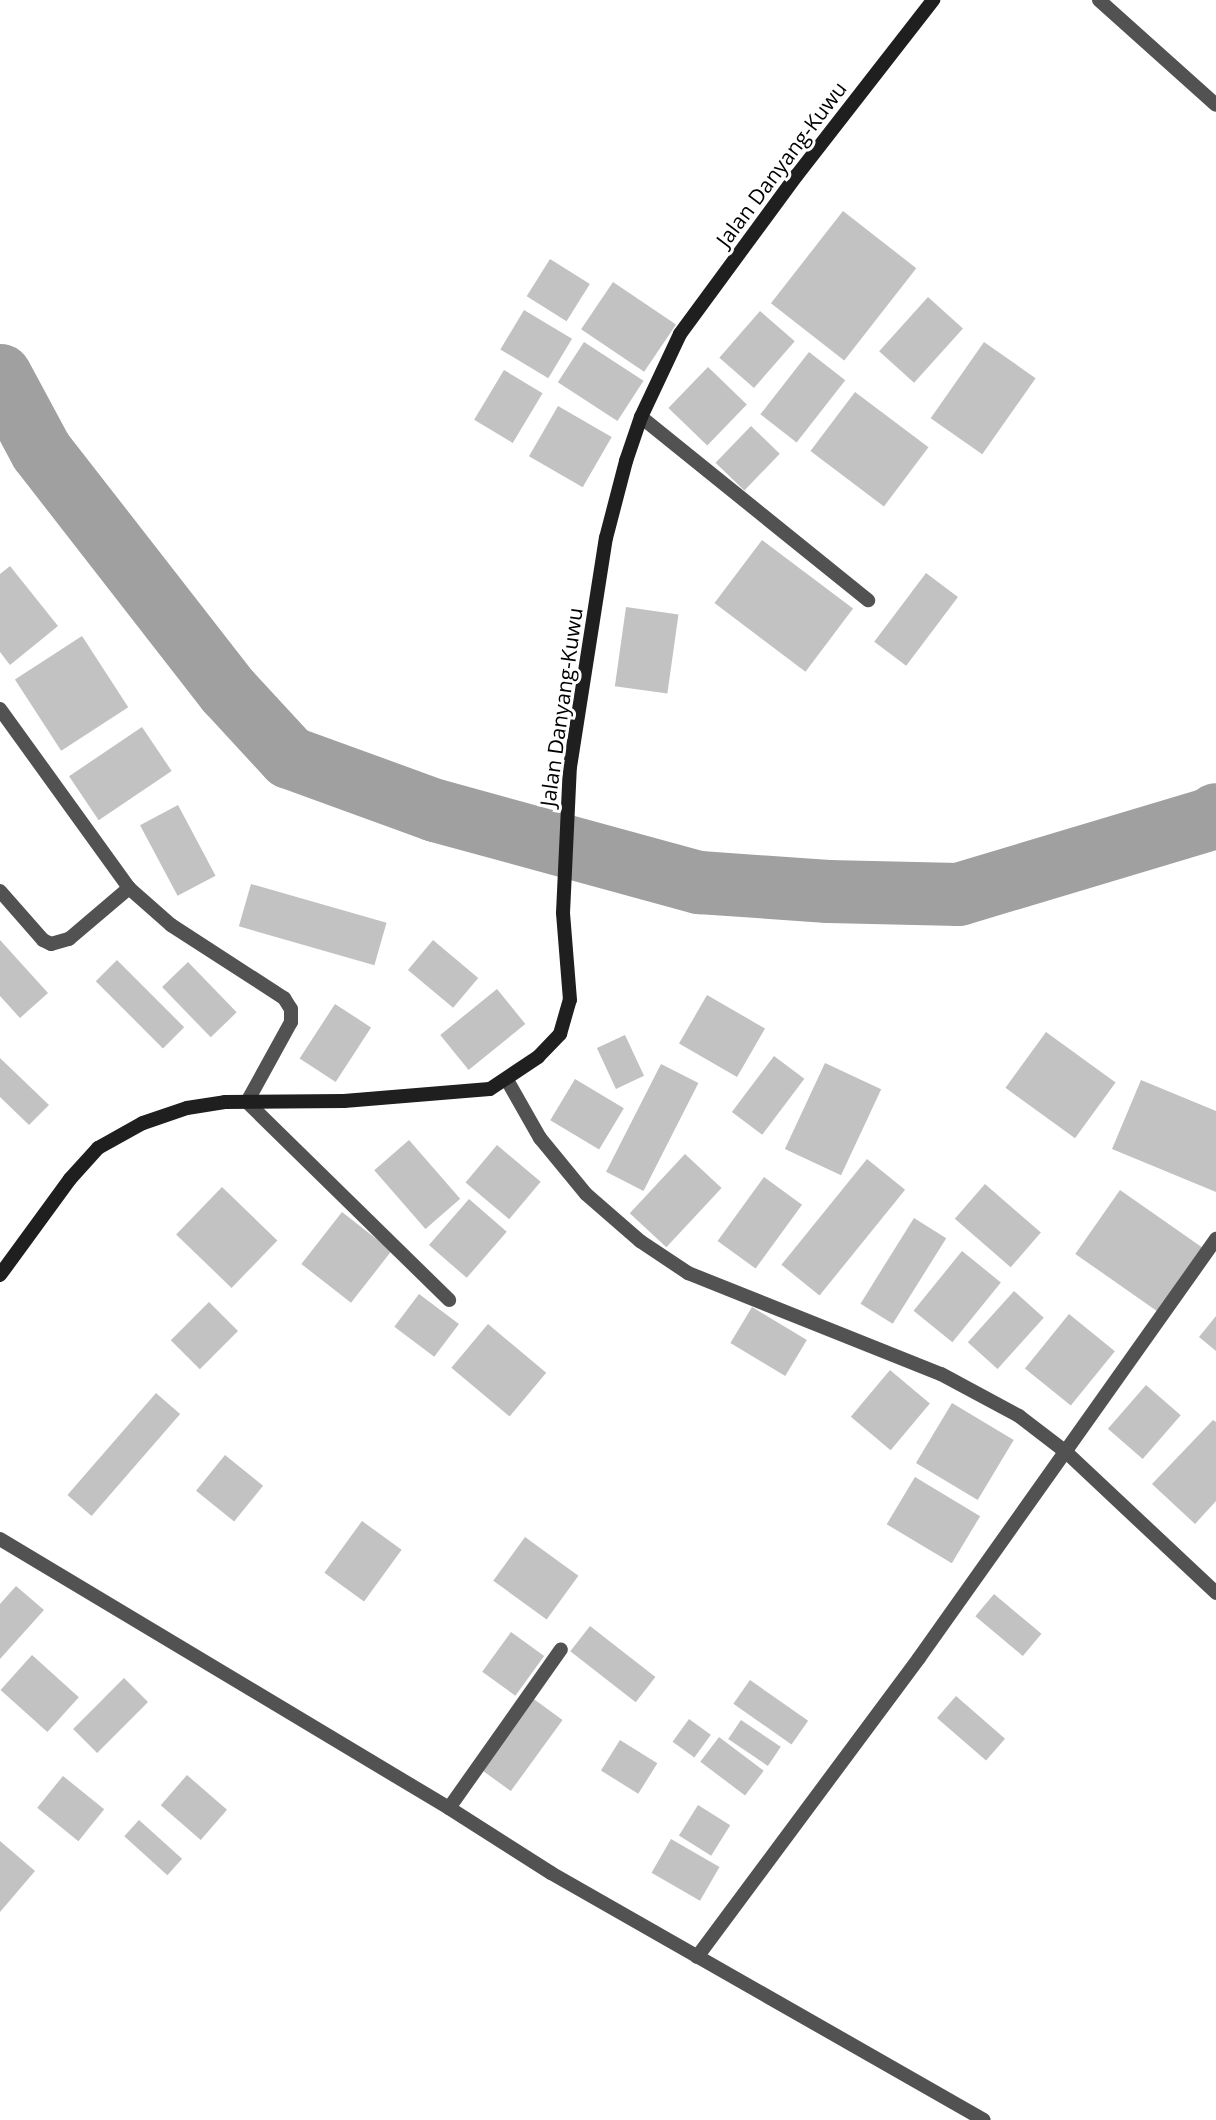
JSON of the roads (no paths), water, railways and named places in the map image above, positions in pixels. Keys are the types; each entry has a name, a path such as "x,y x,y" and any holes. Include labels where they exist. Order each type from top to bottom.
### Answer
{"main road":[{"name":"Jalan Danyang-Kuwu","path":"0,1275 70,1179 99,1148 143,1123 187,1108 247,1101 344,1101 490,1089 538,1057 560,1034 570,1000 563,913 570,767 606,538 626,461 641,417 680,334 797,174 933,0"}],"street":[{"path":"1099,0 1216,106"},
{"path":"641,417 868,600"},
{"path":"0,709 129,888 171,925 271,988 291,1009 292,1022 247,1101 449,1300"},
{"path":"0,891 43,940 51,944 69,939 129,888"},
{"path":"506,1080 540,1138 586,1194 640,1241 688,1273 941,1374 1019,1416 1066,1452 1216,1593"},
{"path":"697,1957 1066,1452 1216,1239"},
{"path":"0,1539 449,1808 551,1873 984,2120"},
{"path":"449,1808 561,1649"}],"waterway":[{"path":"0,375 41,451 228,691 289,757 435,810 699,882 828,891 958,894 1211,818 1216,814"}]}
